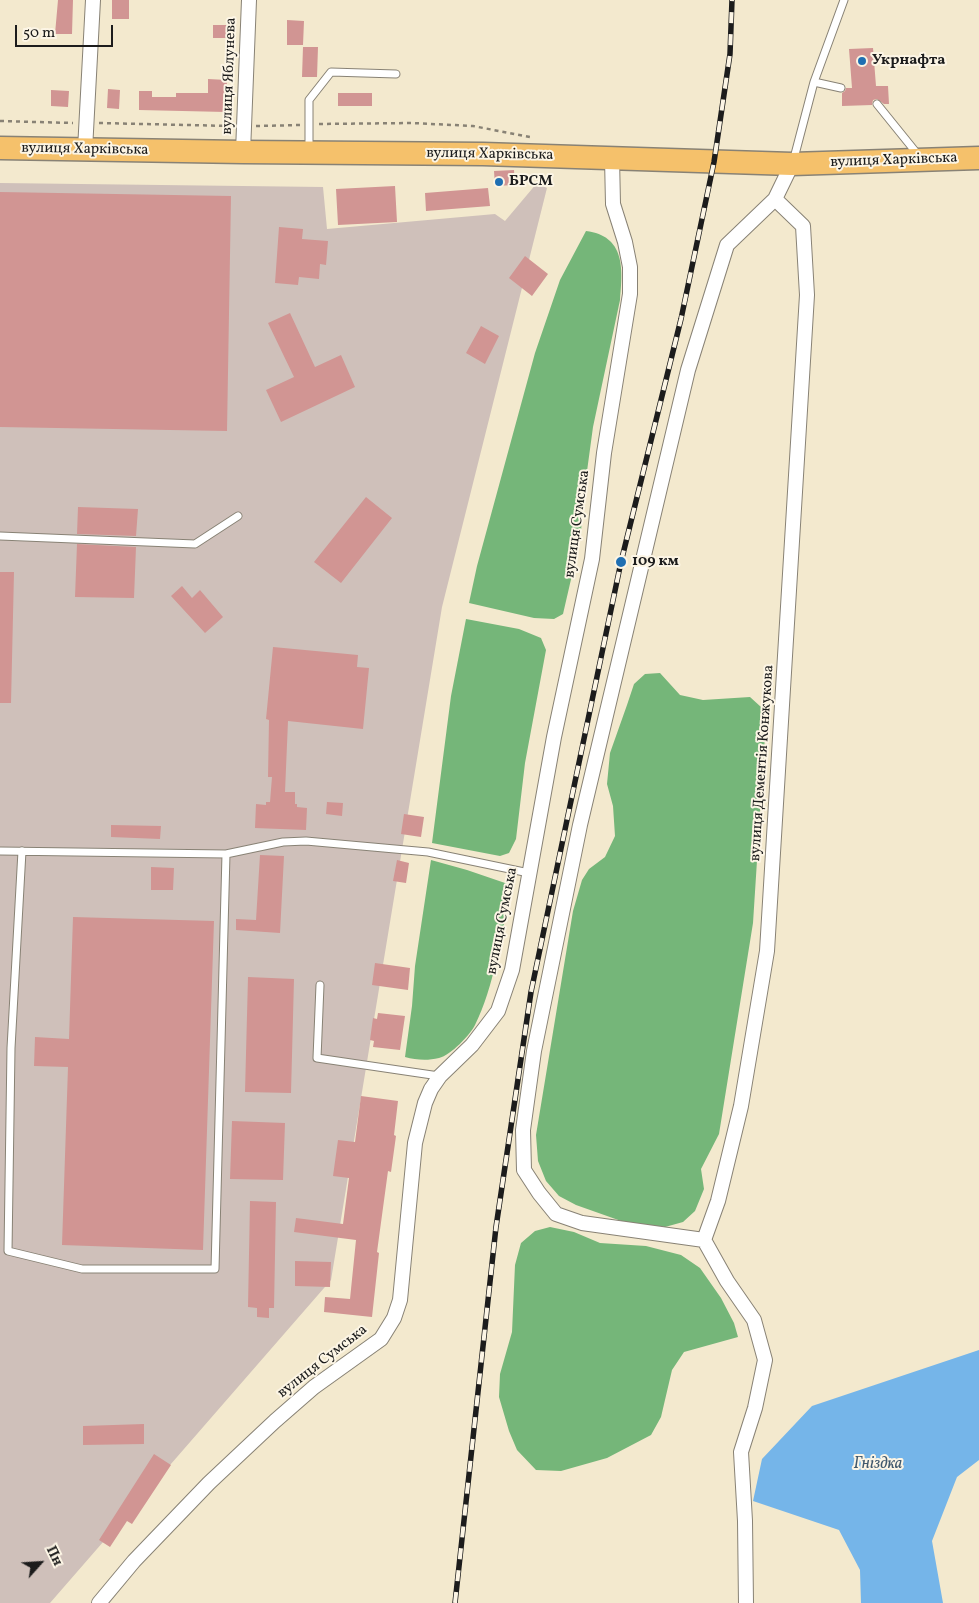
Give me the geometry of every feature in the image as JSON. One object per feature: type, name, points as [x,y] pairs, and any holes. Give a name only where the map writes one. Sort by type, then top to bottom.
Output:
[{"type":"main road","name":"вулиця Харківська","points":[[0,148],[483,154],[792,164],[979,158]]},
{"type":"street","points":[[85,150],[93,0]]},
{"type":"street","name":"вулиця Яблунева","points":[[243,152],[248,0]]},
{"type":"street","name":"вулиця Сумська","points":[[98,1603],[147,1547],[209,1483],[274,1421],[314,1387],[381,1339],[394,1318],[400,1300],[415,1143],[425,1103],[431,1089],[440,1076],[472,1045],[498,1011],[512,970],[554,737],[592,559],[604,453],[630,294],[630,267],[627,250],[613,204],[612,158]]},
{"type":"street","points":[[746,1603],[746,1521],[741,1452],[756,1408],[766,1360],[754,1320],[727,1281],[704,1240],[582,1223],[556,1214],[539,1194],[524,1170],[523,1130],[534,1051],[580,825],[688,370],[727,245],[775,200],[792,164]]},
{"type":"street","name":"вулиця Дементія Конжукова","points":[[704,1240],[718,1202],[741,1106],[767,951],[807,295],[803,226],[775,200]]},
{"type":"lane","points":[[792,164],[814,82],[844,0]]},
{"type":"lane","points":[[310,153],[309,100],[331,72],[396,74]]},
{"type":"lane","points":[[814,82],[841,88]]},
{"type":"lane","points":[[877,104],[922,160]]},
{"type":"lane","points":[[0,536],[195,544],[238,516]]},
{"type":"lane","points":[[0,851],[226,854],[283,842],[306,841],[428,852],[529,873]]},
{"type":"lane","points":[[22,852],[11,1048],[8,1251],[82,1269],[214,1269],[226,854]]},
{"type":"lane","points":[[320,985],[317,1058],[440,1076]]},
{"type":"path","points":[[0,121],[244,126],[412,123],[473,126],[531,137]]},
{"type":"shaded area","points":[[0,183],[323,187],[327,229],[495,214],[505,221],[537,183],[547,188],[442,607],[331,1280],[50,1603],[0,1603]]},
{"type":"green space","points":[[586,231],[599,234],[608,239],[619,255],[621,265],[620,300],[593,427],[582,508],[581,536],[563,614],[554,619],[534,618],[469,603],[477,566],[535,353],[560,280]]},
{"type":"green space","points":[[466,619],[519,629],[541,638],[546,650],[525,763],[516,839],[509,853],[500,856],[432,843],[451,696]]},
{"type":"green space","points":[[660,673],[680,695],[703,700],[750,697],[761,707],[766,720],[753,923],[719,1134],[701,1169],[704,1189],[695,1211],[683,1222],[665,1227],[624,1222],[576,1205],[559,1196],[546,1181],[538,1161],[536,1135],[573,911],[582,880],[589,869],[605,857],[615,836],[613,806],[607,784],[610,753],[634,684],[645,674]]},
{"type":"green space","points":[[431,860],[508,884],[510,895],[492,978],[482,1010],[473,1029],[449,1053],[439,1058],[422,1060],[405,1057],[415,966]]},
{"type":"green space","points":[[550,1227],[574,1232],[600,1243],[646,1246],[681,1255],[700,1268],[721,1298],[734,1323],[738,1337],[684,1352],[672,1370],[661,1417],[651,1435],[607,1458],[561,1471],[536,1470],[517,1450],[499,1397],[500,1374],[512,1332],[515,1265],[521,1243],[535,1231]]},
{"type":"water","name":"Гніздка","points":[[979,1350],[979,1460],[957,1477],[932,1541],[943,1603],[861,1603],[860,1570],[839,1530],[753,1501],[762,1459],[812,1406]]},
{"type":"building","points":[[58,0],[73,0],[72,34],[55,34]]},
{"type":"building","points":[[112,0],[129,0],[129,19],[112,19]]},
{"type":"building","points":[[287,20],[304,21],[303,45],[287,45]]},
{"type":"building","points":[[213,25],[230,25],[229,38],[213,38]]},
{"type":"building","points":[[303,47],[318,47],[317,77],[302,77]]},
{"type":"building","points":[[873,48],[876,86],[888,86],[889,104],[884,104],[877,99],[873,100],[872,105],[842,106],[842,93],[846,88],[852,88],[849,49]]},
{"type":"building","points":[[208,79],[227,80],[226,112],[139,110],[139,91],[152,91],[152,97],[176,97],[176,93],[208,93]]},
{"type":"building","points":[[108,89],[120,90],[119,109],[107,108]]},
{"type":"building","points":[[51,90],[69,91],[68,107],[51,106]]},
{"type":"building","points":[[338,93],[372,93],[372,106],[338,106]]},
{"type":"building","points":[[514,170],[515,185],[495,186],[494,171]]},
{"type":"building","points":[[395,186],[397,222],[338,225],[336,189]]},
{"type":"building","points":[[488,188],[490,206],[426,211],[425,193]]},
{"type":"building","points":[[0,192],[231,196],[227,431],[0,427]]},
{"type":"building","points":[[279,227],[303,229],[302,239],[328,241],[326,265],[320,264],[319,279],[299,277],[298,285],[275,283]]},
{"type":"building","points":[[525,256],[548,274],[532,296],[509,278]]},
{"type":"building","points":[[290,313],[315,367],[341,355],[355,387],[281,422],[266,390],[294,377],[268,323]]},
{"type":"building","points":[[481,326],[499,336],[485,364],[466,353]]},
{"type":"building","points":[[366,497],[392,518],[341,583],[314,562]]},
{"type":"building","points":[[78,507],[138,509],[136,536],[77,534]]},
{"type":"building","points":[[77,544],[136,547],[134,598],[75,597]]},
{"type":"building","points":[[0,572],[14,572],[11,703],[0,703]]},
{"type":"building","points":[[182,586],[192,598],[200,590],[223,617],[205,633],[171,596]]},
{"type":"building","points":[[273,647],[358,655],[357,667],[369,668],[363,729],[288,721],[285,792],[295,792],[295,804],[297,804],[297,807],[307,808],[306,830],[255,828],[256,804],[266,805],[266,802],[270,802],[272,777],[268,777],[269,720],[266,719]]},
{"type":"building","points":[[327,802],[343,803],[342,816],[326,814]]},
{"type":"building","points":[[404,814],[424,817],[421,837],[401,834]]},
{"type":"building","points":[[111,825],[161,826],[160,839],[111,837]]},
{"type":"building","points":[[260,855],[284,856],[280,933],[236,930],[236,919],[256,920]]},
{"type":"building","points":[[397,860],[409,863],[406,883],[393,881]]},
{"type":"building","points":[[151,867],[174,868],[173,890],[151,890]]},
{"type":"building","points":[[73,917],[214,921],[203,1250],[62,1245],[68,1067],[34,1066],[35,1037],[69,1039]]},
{"type":"building","points":[[375,963],[410,968],[408,990],[372,985]]},
{"type":"building","points":[[248,977],[294,979],[291,1093],[245,1092]]},
{"type":"building","points":[[378,1013],[405,1016],[400,1050],[373,1047],[374,1041],[370,1040],[373,1018],[377,1019]]},
{"type":"building","points":[[361,1096],[398,1101],[391,1172],[388,1171],[377,1252],[379,1253],[372,1317],[324,1312],[325,1297],[350,1299],[356,1240],[294,1232],[296,1218],[343,1224],[349,1178],[333,1176],[338,1140],[355,1142]]},
{"type":"building","points":[[232,1121],[285,1123],[283,1180],[230,1179]]},
{"type":"building","points":[[250,1201],[276,1202],[274,1308],[269,1308],[269,1318],[257,1317],[257,1308],[248,1307]]},
{"type":"building","points":[[295,1261],[331,1262],[330,1287],[295,1286]]},
{"type":"building","points":[[144,1424],[144,1444],[83,1445],[83,1426]]},
{"type":"building","points":[[154,1454],[171,1465],[132,1524],[127,1521],[110,1547],[99,1540]]},
{"type":"railway","points":[[455,1603],[496,1227],[531,992],[621,562],[681,319],[714,162],[730,54],[732,0]]},
{"type":"place","name":"Укрнафта","points":[[862,61]]},
{"type":"place","name":"БРСМ","points":[[499,182]]},
{"type":"place","name":"109 км","points":[[621,562]]}]
